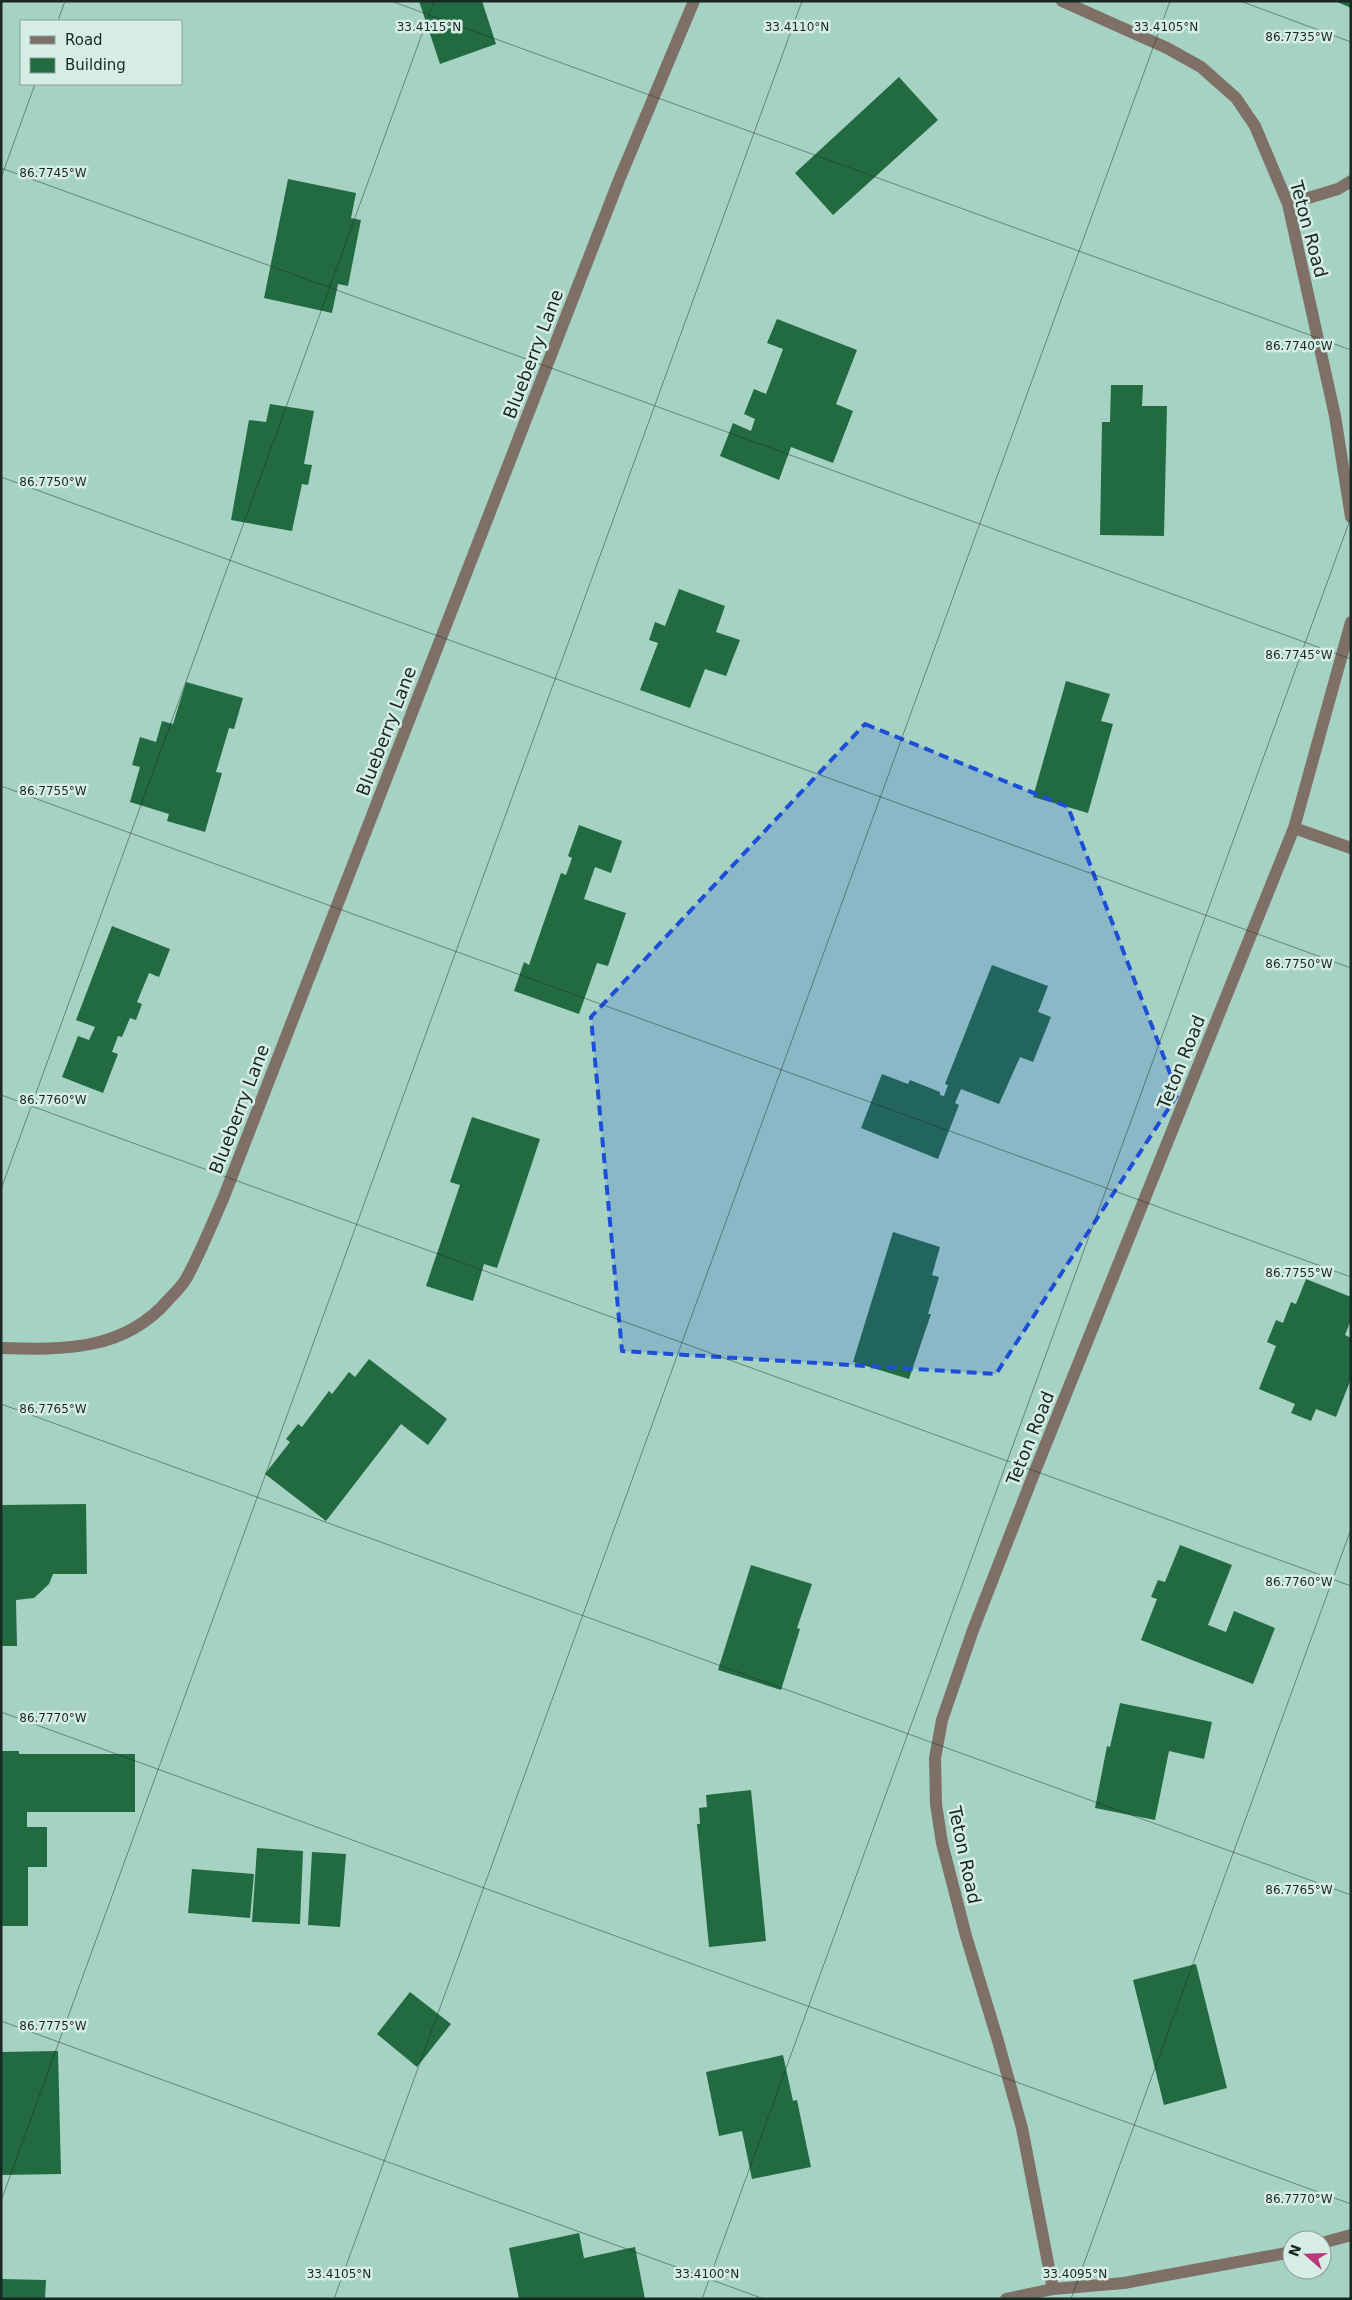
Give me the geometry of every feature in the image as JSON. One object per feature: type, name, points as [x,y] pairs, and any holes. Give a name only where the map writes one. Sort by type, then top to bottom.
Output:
[{"type":"street","name":"Blueberry Lane","points":[[1,1348],[51,1350],[89,1345],[117,1338],[138,1326],[161,1309],[186,1280],[223,1200],[619,180],[694,1]]},
{"type":"street","name":"Teton Road","points":[[1062,1],[1167,48],[1201,67],[1236,98],[1255,126],[1288,204],[1335,416],[1351,517]]},
{"type":"street","points":[[1288,204],[1338,189],[1351,181]]},
{"type":"street","name":"Teton Road","points":[[1053,2289],[1022,2128],[966,1936],[942,1844],[936,1804],[937,1748],[942,1720],[973,1630],[1294,828],[1351,622]]},
{"type":"street","points":[[1294,828],[1351,848]]},
{"type":"street","points":[[1332,2240],[1351,2235]]},
{"type":"street","points":[[1006,2299],[1053,2289],[1124,2283],[1282,2254]]},
{"type":"highlighted area","points":[[865,724],[1068,807],[1178,1094],[996,1374],[622,1351],[591,1017]]},
{"type":"building","points":[[419,1],[482,1],[496,44],[440,64]]},
{"type":"building","points":[[1335,1],[1351,1],[1351,8]]},
{"type":"building","points":[[899,77],[938,120],[833,215],[795,173]]},
{"type":"building","points":[[288,179],[356,193],[351,218],[361,220],[348,286],[338,284],[332,313],[264,298]]},
{"type":"building","points":[[777,319],[857,350],[836,404],[853,411],[833,463],[791,447],[779,480],[720,456],[733,423],[751,431],[755,419],[744,414],[754,389],[766,394],[783,349],[767,343]]},
{"type":"building","points":[[1111,385],[1143,385],[1142,406],[1167,406],[1164,536],[1100,535],[1102,422],[1110,422]]},
{"type":"building","points":[[270,404],[314,411],[304,464],[312,465],[308,485],[302,484],[292,531],[231,520],[249,420],[266,422]]},
{"type":"building","points":[[679,589],[725,606],[716,632],[740,640],[726,676],[705,669],[690,708],[640,690],[658,643],[649,640],[655,622],[665,626]]},
{"type":"building","points":[[1066,681],[1110,694],[1101,721],[1113,724],[1088,813],[1033,797]]},
{"type":"building","points":[[186,682],[243,698],[234,729],[229,728],[216,772],[222,773],[205,832],[167,821],[169,814],[130,802],[140,767],[132,765],[140,737],[156,742],[162,721],[173,724]]},
{"type":"building","points":[[579,825],[622,841],[611,873],[595,867],[584,899],[626,913],[608,966],[597,963],[579,1014],[514,991],[524,962],[529,965],[561,873],[566,875],[572,858],[568,856]]},
{"type":"building","points":[[112,926],[170,949],[159,977],[149,973],[137,1002],[142,1004],[136,1020],[130,1018],[122,1037],[118,1036],[112,1052],[118,1054],[103,1093],[62,1077],[78,1036],[89,1040],[95,1027],[76,1020]]},
{"type":"building","points":[[992,965],[1048,986],[1038,1012],[1051,1017],[1033,1062],[1020,1057],[999,1104],[961,1089],[955,1103],[959,1105],[938,1159],[861,1128],[882,1074],[908,1084],[910,1080],[940,1092],[940,1095],[944,1096],[948,1085],[945,1084]]},
{"type":"building","points":[[472,1117],[540,1139],[497,1268],[484,1264],[473,1301],[426,1286],[460,1185],[450,1182]]},
{"type":"building","points":[[893,1232],[940,1247],[932,1275],[939,1277],[928,1314],[931,1314],[909,1379],[853,1362]]},
{"type":"building","points":[[1306,1279],[1351,1297],[1351,1320],[1345,1335],[1351,1338],[1351,1379],[1336,1417],[1316,1409],[1311,1421],[1291,1413],[1295,1404],[1259,1389],[1276,1346],[1267,1342],[1276,1320],[1283,1323],[1291,1302],[1296,1304]]},
{"type":"building","points":[[369,1359],[447,1419],[428,1445],[401,1424],[326,1521],[265,1474],[290,1442],[286,1439],[298,1424],[302,1427],[329,1391],[332,1394],[349,1372],[355,1377]]},
{"type":"building","points":[[86,1504],[87,1574],[53,1574],[49,1584],[34,1598],[16,1600],[17,1646],[1,1646],[1,1505]]},
{"type":"building","points":[[1180,1545],[1232,1565],[1208,1625],[1226,1632],[1234,1611],[1275,1628],[1253,1684],[1141,1640],[1157,1599],[1151,1597],[1158,1580],[1165,1582]]},
{"type":"building","points":[[751,1565],[812,1584],[797,1628],[800,1629],[781,1690],[718,1670]]},
{"type":"building","points":[[1120,1703],[1212,1722],[1204,1759],[1169,1751],[1155,1820],[1095,1808],[1107,1746],[1110,1747]]},
{"type":"building","points":[[1,1751],[19,1751],[19,1754],[135,1754],[135,1812],[27,1812],[27,1827],[47,1827],[47,1867],[28,1867],[28,1926],[1,1926]]},
{"type":"building","points":[[751,1790],[766,1941],[709,1947],[697,1824],[700,1824],[699,1808],[707,1807],[706,1795]]},
{"type":"building","points":[[257,1848],[303,1851],[300,1924],[252,1922]]},
{"type":"building","points":[[312,1852],[346,1854],[340,1927],[308,1925]]},
{"type":"building","points":[[192,1869],[254,1874],[250,1918],[188,1913]]},
{"type":"building","points":[[1196,1964],[1227,2088],[1164,2105],[1133,1980]]},
{"type":"building","points":[[410,1992],[451,2024],[417,2067],[377,2034]]},
{"type":"building","points":[[58,2051],[61,2174],[1,2175],[1,2052]]},
{"type":"building","points":[[783,2055],[793,2101],[797,2100],[811,2167],[752,2179],[742,2131],[719,2136],[706,2072]]},
{"type":"building","points":[[579,2233],[584,2258],[635,2247],[645,2299],[519,2299],[509,2248]]},
{"type":"building","points":[[1,2279],[46,2280],[45,2299],[1,2299]]}]
